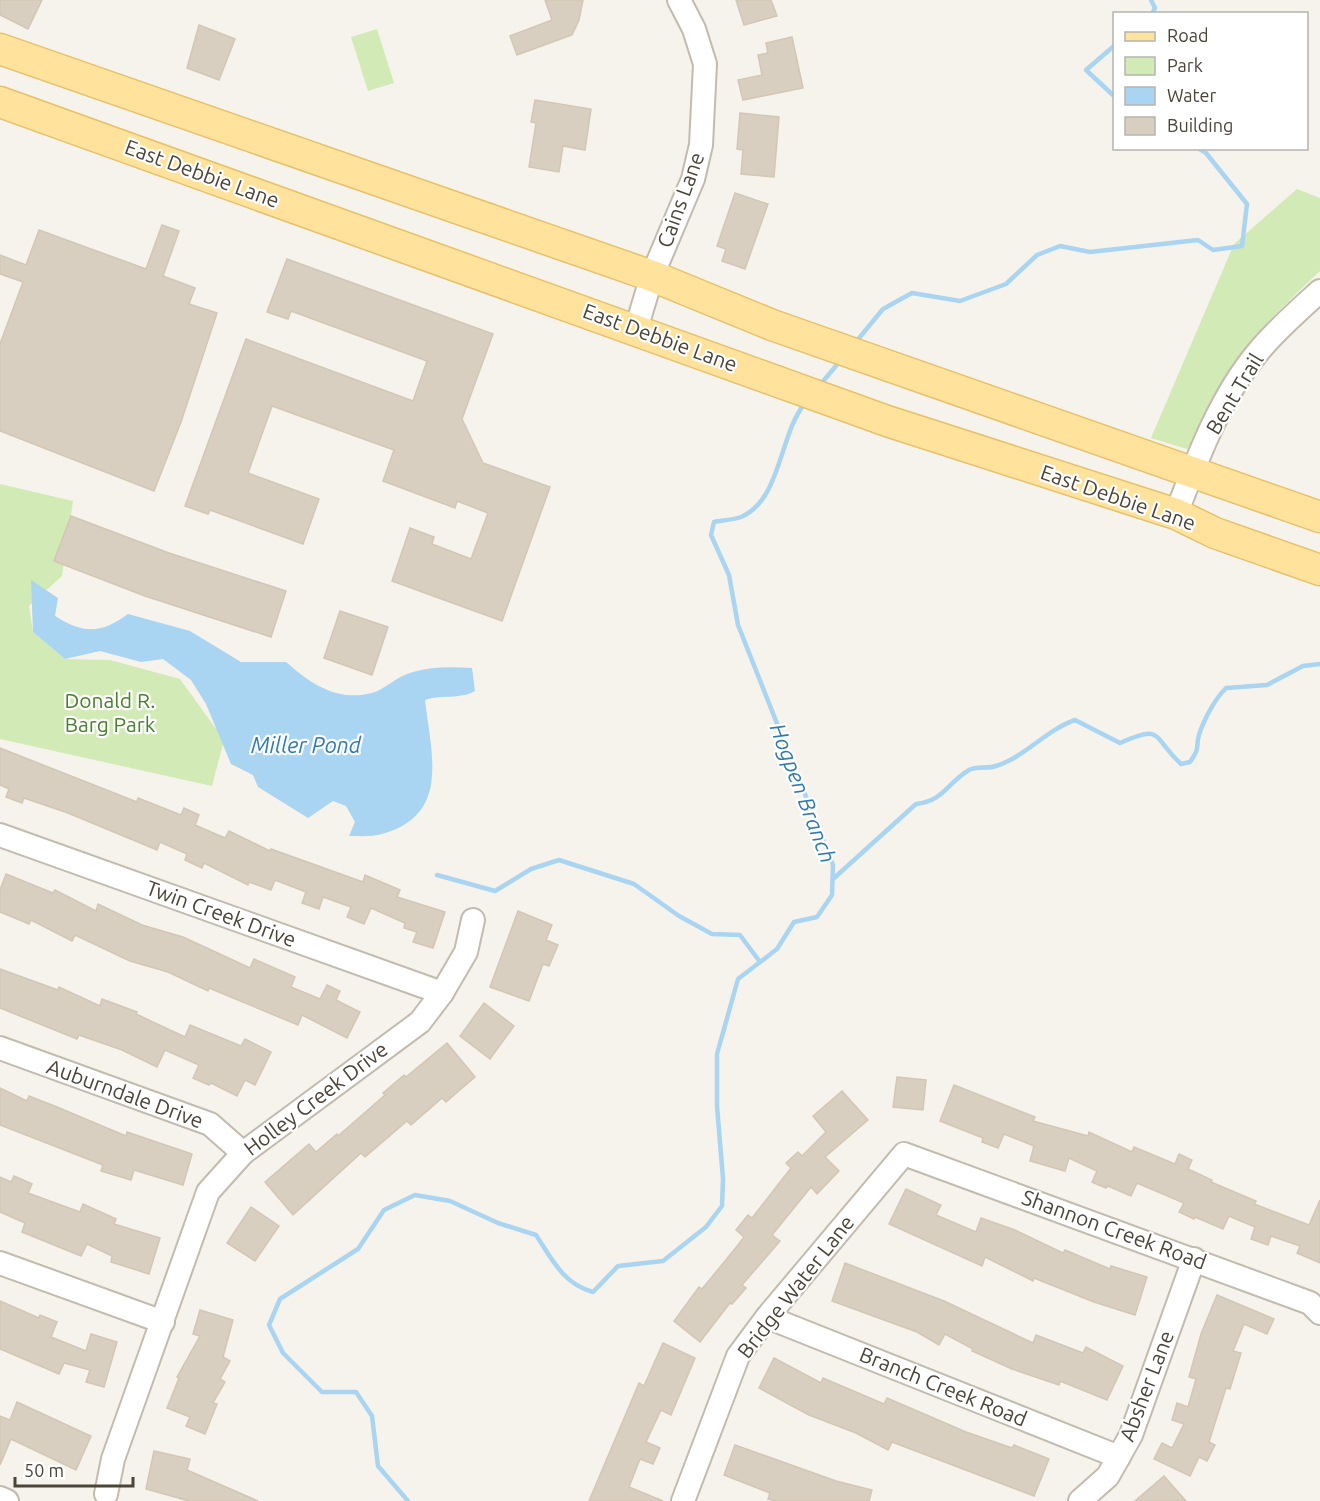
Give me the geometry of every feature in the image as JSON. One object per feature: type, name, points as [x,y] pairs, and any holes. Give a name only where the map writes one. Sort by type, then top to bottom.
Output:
[{"type":"main road","points":[[0,49],[652,276],[772,325],[924,376],[1320,518]]},
{"type":"main road","name":"East Debbie Lane","points":[[0,102],[887,421],[1176,514],[1215,533],[1320,570]]},
{"type":"street","name":"Cains Lane","points":[[636,329],[652,276],[693,179],[701,145],[705,64],[694,29],[679,0]]},
{"type":"street","name":"Bent Trail","points":[[1176,514],[1192,473],[1227,399],[1258,352],[1320,291]]},
{"type":"street","name":"Twin Creek Drive","points":[[0,835],[442,993]]},
{"type":"street","name":"Holley Creek Drive","points":[[104,1499],[113,1459],[208,1192],[243,1153],[420,1022],[442,993],[466,952],[473,920]]},
{"type":"street","name":"Auburndale Drive","points":[[0,1048],[210,1124],[243,1153]]},
{"type":"street","name":"Shannon Creek Road","points":[[904,1154],[1310,1303],[1320,1313]]},
{"type":"street","name":"Bridge Water Lane","points":[[683,1501],[738,1356],[766,1317],[904,1154]]},
{"type":"street","name":"Absher Lane","points":[[1080,1501],[1108,1476],[1131,1435],[1194,1259]]},
{"type":"street","points":[[0,1263],[163,1322]]},
{"type":"street","name":"Branch Creek Road","points":[[766,1317],[1119,1457]]},
{"type":"street","points":[[0,1498],[7,1501]]},
{"type":"green space","points":[[377,29],[394,83],[368,91],[351,37]]},
{"type":"green space","points":[[1297,189],[1320,198],[1320,271],[1270,320],[1236,360],[1221,383],[1187,449],[1151,438],[1234,244]]},
{"type":"green space","name":"Donald R. Barg Park","points":[[0,484],[73,501],[62,576],[29,606],[33,632],[65,659],[110,660],[180,679],[224,740],[212,786],[0,739]]},
{"type":"water","name":"Miller Pond","points":[[31,580],[58,598],[55,616],[74,626],[83,629],[100,628],[128,614],[190,631],[241,662],[286,662],[315,684],[336,693],[359,695],[372,693],[407,674],[420,670],[450,667],[472,668],[475,691],[469,694],[425,700],[431,741],[432,780],[428,797],[419,813],[404,825],[382,834],[349,836],[355,822],[346,806],[333,801],[308,818],[258,787],[253,775],[231,764],[206,704],[191,680],[163,659],[141,662],[100,651],[65,659],[33,632]]},
{"type":"building","points":[[0,0],[42,0],[28,29],[0,15]]},
{"type":"building","points":[[545,0],[583,0],[579,20],[572,35],[517,55],[510,36],[552,20]]},
{"type":"building","points":[[736,0],[771,0],[777,16],[744,25]]},
{"type":"building","points":[[199,25],[235,39],[219,80],[187,68]]},
{"type":"building","points":[[792,37],[803,88],[743,100],[738,80],[762,75],[758,55],[768,53],[766,43]]},
{"type":"building","points":[[535,100],[591,109],[585,150],[563,146],[559,172],[529,167],[536,123],[531,122]]},
{"type":"building","points":[[740,113],[779,117],[774,177],[741,174],[743,150],[737,149]]},
{"type":"building","points":[[735,193],[768,204],[745,269],[722,261],[726,249],[717,246]]},
{"type":"building","points":[[162,225],[179,231],[163,276],[195,288],[189,304],[217,313],[181,422],[154,491],[0,431],[0,344],[23,282],[0,274],[0,255],[26,265],[39,230],[146,269]]},
{"type":"building","points":[[287,259],[493,334],[462,419],[483,463],[550,487],[502,621],[392,581],[410,528],[434,537],[432,544],[471,559],[488,513],[457,501],[455,508],[383,481],[394,450],[272,406],[248,473],[319,499],[303,544],[210,510],[208,514],[185,506],[246,339],[413,401],[427,361],[291,311],[288,319],[267,312]]},
{"type":"building","points":[[71,516],[169,553],[286,591],[271,637],[145,596],[54,561]]},
{"type":"building","points":[[340,611],[388,627],[372,675],[324,658]]},
{"type":"building","points":[[0,748],[137,802],[138,798],[181,815],[184,808],[199,815],[195,825],[225,838],[229,831],[270,851],[271,849],[363,882],[365,875],[400,890],[397,897],[445,912],[433,948],[413,942],[417,932],[404,928],[405,923],[371,908],[364,924],[347,917],[351,907],[323,897],[319,909],[302,903],[306,892],[275,880],[271,890],[249,882],[248,885],[204,863],[202,868],[185,860],[187,854],[160,842],[157,850],[68,813],[24,798],[22,803],[6,797],[9,789],[0,785]]},
{"type":"building","points":[[6,874],[53,893],[55,890],[96,911],[98,904],[142,925],[183,937],[250,968],[254,959],[295,977],[291,987],[320,999],[327,985],[340,991],[336,1000],[360,1012],[347,1038],[302,1015],[298,1025],[209,988],[208,991],[168,972],[130,961],[75,935],[72,941],[31,920],[29,924],[0,912],[0,890]]},
{"type":"building","points":[[518,911],[552,925],[546,940],[558,945],[549,966],[543,964],[529,1001],[490,987]]},
{"type":"building","points":[[0,969],[58,990],[59,987],[100,1006],[102,999],[137,1012],[136,1014],[185,1037],[190,1025],[241,1046],[245,1039],[271,1052],[255,1085],[245,1080],[237,1096],[211,1083],[209,1085],[193,1078],[199,1065],[165,1050],[157,1067],[122,1050],[79,1035],[77,1039],[0,1008]]},
{"type":"building","points":[[484,1003],[514,1026],[490,1059],[460,1036]]},
{"type":"building","points":[[447,1043],[475,1077],[446,1102],[442,1098],[411,1125],[407,1121],[365,1157],[361,1153],[293,1215],[265,1182],[309,1144],[316,1152],[337,1134],[338,1136],[404,1075],[406,1077]]},
{"type":"building","points":[[897,1077],[926,1080],[923,1110],[893,1107]]},
{"type":"building","points":[[954,1085],[1035,1117],[1033,1121],[1088,1136],[1089,1132],[1132,1152],[1134,1147],[1175,1164],[1179,1154],[1192,1160],[1188,1169],[1212,1180],[1211,1182],[1256,1201],[1254,1204],[1309,1225],[1320,1200],[1320,1263],[1297,1253],[1300,1246],[1271,1236],[1268,1245],[1251,1239],[1255,1227],[1229,1216],[1223,1229],[1195,1217],[1194,1219],[1179,1212],[1184,1203],[1137,1183],[1131,1196],[1108,1186],[1106,1188],[1092,1182],[1097,1171],[1069,1158],[1065,1171],[1030,1161],[1034,1146],[1004,1134],[998,1148],[982,1142],[983,1138],[940,1121]]},
{"type":"building","points":[[0,1088],[27,1101],[29,1096],[126,1136],[127,1132],[192,1154],[183,1185],[134,1170],[131,1180],[101,1171],[103,1165],[0,1125]]},
{"type":"building","points":[[842,1091],[868,1120],[825,1157],[839,1171],[817,1194],[811,1187],[772,1235],[780,1241],[742,1285],[746,1288],[732,1304],[730,1303],[700,1342],[674,1321],[699,1287],[702,1289],[744,1237],[736,1230],[748,1215],[752,1218],[791,1168],[786,1163],[798,1152],[802,1156],[826,1132],[813,1116]]},
{"type":"building","points":[[14,1176],[32,1184],[28,1193],[80,1212],[83,1204],[116,1219],[114,1224],[160,1238],[149,1274],[111,1262],[112,1256],[87,1244],[81,1256],[22,1232],[25,1223],[0,1212],[0,1177],[11,1182]]},
{"type":"building","points":[[906,1189],[941,1205],[936,1215],[976,1232],[981,1218],[1015,1230],[1063,1253],[1065,1250],[1110,1269],[1111,1266],[1147,1277],[1135,1315],[1094,1302],[1034,1278],[1033,1281],[985,1257],[982,1266],[889,1224]]},
{"type":"building","points":[[251,1207],[279,1226],[255,1261],[227,1243]]},
{"type":"building","points":[[845,1263],[944,1301],[1033,1343],[1036,1335],[1083,1353],[1086,1347],[1123,1366],[1107,1400],[1060,1381],[1059,1385],[1012,1369],[972,1351],[973,1349],[945,1334],[939,1345],[917,1332],[832,1301]]},
{"type":"building","points":[[1217,1295],[1274,1319],[1267,1334],[1244,1324],[1233,1351],[1241,1353],[1230,1389],[1226,1388],[1209,1442],[1215,1445],[1207,1461],[1199,1457],[1190,1476],[1154,1459],[1162,1443],[1172,1448],[1184,1424],[1172,1420],[1177,1403],[1188,1407],[1196,1379],[1189,1377],[1201,1334]]},
{"type":"building","points":[[0,1301],[39,1318],[40,1315],[57,1322],[51,1337],[86,1351],[91,1334],[117,1342],[104,1387],[86,1382],[90,1370],[64,1363],[59,1374],[0,1349]]},
{"type":"building","points":[[200,1310],[233,1320],[223,1357],[230,1361],[220,1379],[225,1382],[213,1403],[217,1404],[205,1434],[186,1426],[190,1417],[167,1408],[179,1378],[177,1377],[200,1336],[193,1334]]},
{"type":"building","points":[[663,1343],[695,1358],[671,1415],[661,1410],[646,1442],[660,1448],[653,1464],[640,1459],[629,1487],[663,1501],[589,1501],[639,1383],[644,1386]]},
{"type":"building","points":[[774,1358],[821,1383],[823,1378],[884,1404],[887,1398],[966,1432],[1012,1448],[1014,1445],[1049,1459],[1034,1496],[892,1442],[888,1450],[856,1433],[809,1415],[759,1388]]},
{"type":"building","points":[[17,1402],[91,1436],[76,1470],[11,1439],[0,1465],[0,1416],[10,1420]]},
{"type":"building","points":[[735,1445],[836,1481],[872,1490],[869,1501],[775,1501],[768,1499],[770,1493],[724,1475]]},
{"type":"building","points":[[154,1451],[190,1459],[187,1470],[258,1501],[189,1501],[146,1489]]},
{"type":"building","points":[[1164,1476],[1186,1501],[1135,1501]]},
{"type":"waterway","name":"Hogpen Branch","points":[[1151,0],[1155,8],[1153,12]]},
{"type":"waterway","name":"Hogpen Branch","points":[[1113,47],[1086,70],[1113,95]]},
{"type":"waterway","name":"Hogpen Branch","points":[[855,343],[883,309],[912,293],[960,301],[1006,284],[1037,255],[1060,246],[1090,252],[1198,240],[1213,250],[1242,246],[1247,204],[1201,150]]},
{"type":"waterway","name":"Hogpen Branch","points":[[820,385],[840,361]]},
{"type":"waterway","name":"Hogpen Branch","points":[[408,1501],[378,1466],[372,1416],[356,1392],[322,1392],[283,1353],[269,1325],[280,1299],[358,1249],[384,1210],[415,1195],[450,1201],[498,1223],[536,1235],[559,1270],[574,1283],[593,1292],[618,1266],[663,1261],[706,1227],[722,1206],[723,1179],[717,1106],[717,1054],[738,979],[777,949],[794,922],[817,917],[832,895],[833,865],[738,625],[729,575],[711,535],[714,522],[741,517],[754,509],[764,497],[772,482],[796,416],[805,403]]},
{"type":"waterway","points":[[833,879],[916,804],[933,799],[969,770],[993,767],[1007,762],[1064,724],[1075,720],[1120,743],[1144,734],[1151,734],[1156,736],[1181,764],[1190,762],[1197,750],[1199,735],[1207,716],[1226,688],[1267,685],[1303,666],[1320,664]]},
{"type":"waterway","points":[[437,875],[495,891],[531,869],[559,860],[634,884],[679,916],[712,934],[740,935],[760,962]]}]
